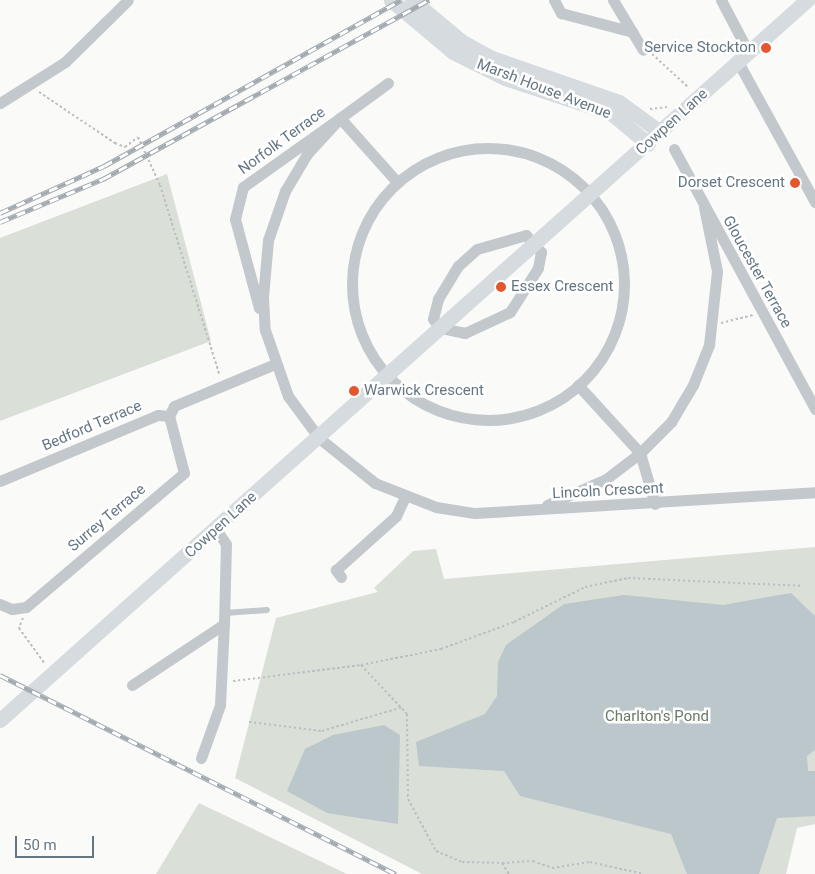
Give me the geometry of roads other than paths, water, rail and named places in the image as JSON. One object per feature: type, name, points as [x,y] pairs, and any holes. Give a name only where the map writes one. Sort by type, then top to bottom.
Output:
[{"type":"street","points":[[0,103],[30,86],[97,35],[128,0]]},
{"type":"street","name":"Marsh House Avenue","points":[[391,0],[435,29],[485,69],[610,113],[648,144]]},
{"type":"street","name":"Marsh House Avenue","points":[[412,0],[435,29],[492,58],[618,102],[660,132]]},
{"type":"street","points":[[554,0],[561,13],[633,32]]},
{"type":"street","points":[[613,0],[643,50]]},
{"type":"street","points":[[721,0],[744,57],[815,202]]},
{"type":"street","name":"Cowpen Lane","points":[[0,720],[319,438],[807,0]]},
{"type":"street","points":[[319,438],[288,396],[275,364],[265,330],[264,272],[275,216],[296,171],[340,118],[388,83]]},
{"type":"street","name":"Norfolk Terrace","points":[[265,330],[235,219],[237,198],[243,187],[340,118],[396,182]]},
{"type":"street","points":[[488,147],[551,162],[591,193],[613,228],[624,290],[621,317],[608,350],[578,386],[534,413],[477,421],[428,406],[388,376],[363,340],[352,282],[353,262],[367,222],[396,182],[429,161],[488,147]]},
{"type":"street","name":"Gloucester Terrace","points":[[674,149],[815,409]]},
{"type":"street","points":[[531,510],[574,496],[640,452],[670,422],[693,385],[712,326],[717,271],[704,207]]},
{"type":"street","points":[[526,235],[536,243],[541,252],[538,268],[510,312],[464,333],[441,328],[433,319],[438,298],[458,266],[477,249],[502,239],[526,235]]},
{"type":"street","points":[[717,271],[737,266]]},
{"type":"street","points":[[169,416],[174,406],[275,364]]},
{"type":"street","points":[[578,386],[640,452],[655,504]]},
{"type":"street","name":"Bedford Terrace","points":[[0,481],[158,415],[169,416]]},
{"type":"street","name":"Surrey Terrace","points":[[0,604],[12,609],[26,607],[184,473],[169,416]]},
{"type":"street","name":"Lincoln Crescent","points":[[319,438],[349,467],[405,497],[475,512],[655,504],[815,492]]},
{"type":"street","points":[[341,577],[336,570],[396,516],[405,497]]},
{"type":"street","points":[[201,758],[220,705],[222,683],[226,544],[216,529]]},
{"type":"street","points":[[132,685],[224,624]]},
{"type":"lane","points":[[225,612],[267,610]]},
{"type":"railway","points":[[0,213],[104,166],[401,0]]},
{"type":"railway","points":[[0,222],[103,179],[429,0]]},
{"type":"railway","points":[[0,675],[396,874]]},
{"type":"place","name":"Service Stockton","points":[[766,48]]},
{"type":"place","name":"Dorset Crescent","points":[[795,183]]},
{"type":"place","name":"Essex Crescent","points":[[501,287]]},
{"type":"place","name":"Warwick Crescent","points":[[354,391]]},
{"type":"park label","name":"Charlton's Pond","points":[[657,717]]}]
